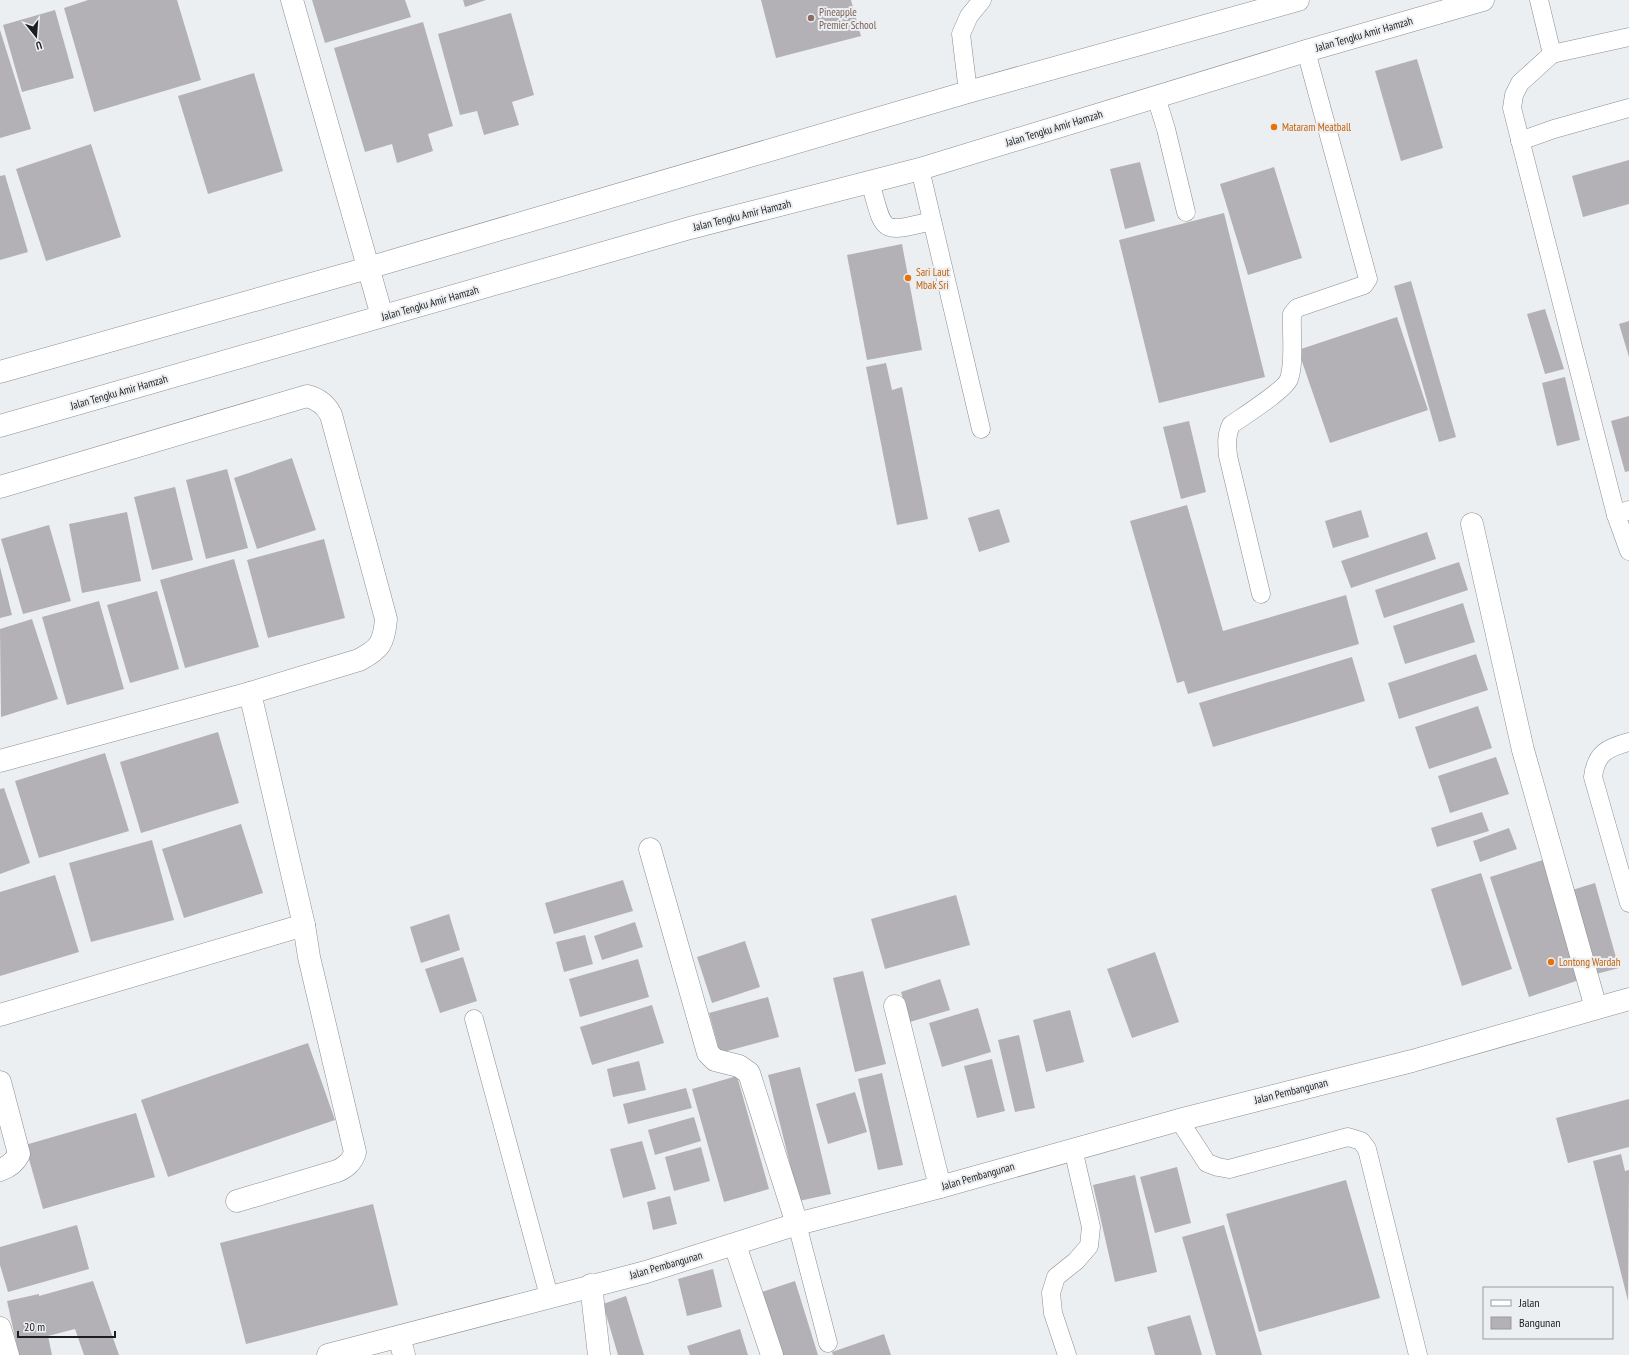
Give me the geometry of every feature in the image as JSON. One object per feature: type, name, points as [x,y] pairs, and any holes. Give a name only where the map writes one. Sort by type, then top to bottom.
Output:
[{"type":"street","points":[[292,0],[382,316]]},
{"type":"street","points":[[0,372],[368,268],[968,92],[1298,0]]},
{"type":"street","name":"Jalan Tengku Amir Hamzah","points":[[0,426],[690,228],[920,169],[1306,51],[1483,0]]},
{"type":"street","points":[[0,487],[307,396],[322,402],[331,415],[386,619],[384,638],[375,652],[359,660],[250,693],[0,761]]},
{"type":"street","points":[[1472,524],[1523,750],[1596,1008]]},
{"type":"street","points":[[237,1201],[345,1168],[354,1157],[355,1152],[309,957],[304,925],[250,693]]},
{"type":"street","points":[[650,849],[708,1053],[715,1060],[739,1066],[749,1073],[797,1224]]},
{"type":"street","points":[[0,1015],[304,925]]},
{"type":"street","name":"Jalan Pembangunan","points":[[328,1355],[402,1346],[549,1296],[646,1272],[735,1245],[797,1224],[1179,1120],[1412,1061],[1629,999]]},
{"type":"street","points":[[894,1006],[940,1186]]},
{"type":"street","points":[[0,1082],[19,1154],[16,1160],[0,1170]]},
{"type":"street","points":[[735,1245],[772,1355]]},
{"type":"street","points":[[591,1285],[599,1355]]},
{"type":"street","points":[[0,1328],[8,1355]]},
{"type":"lane","points":[[968,92],[960,34],[969,16],[982,0]]},
{"type":"lane","points":[[1539,0],[1552,54]]},
{"type":"lane","points":[[1629,38],[1552,54],[1520,83],[1514,95],[1512,108],[1623,513],[1629,551]]},
{"type":"lane","points":[[1261,594],[1228,456],[1228,430],[1231,425],[1280,389],[1288,380],[1291,365],[1292,314],[1297,308],[1364,285],[1368,278],[1306,51]]},
{"type":"lane","points":[[1156,97],[1166,129],[1186,212]]},
{"type":"lane","points":[[1520,141],[1629,108]]},
{"type":"lane","points":[[920,169],[981,429]]},
{"type":"lane","points":[[870,182],[882,223],[888,228],[896,230],[932,221]]},
{"type":"lane","points":[[1629,742],[1605,750],[1594,766],[1593,777],[1629,903]]},
{"type":"lane","points":[[474,1018],[549,1296]]},
{"type":"lane","points":[[1179,1120],[1207,1162],[1218,1167],[1230,1169],[1348,1137],[1361,1141],[1366,1148],[1418,1355]]},
{"type":"lane","points":[[1067,1355],[1053,1313],[1051,1293],[1056,1277],[1076,1261],[1089,1246],[1091,1227],[1073,1149]]},
{"type":"lane","points":[[797,1224],[828,1343]]},
{"type":"building","points":[[88,0],[177,0],[201,80],[94,112],[64,8]]},
{"type":"building","points":[[312,0],[405,0],[411,17],[325,43]]},
{"type":"building","points":[[463,0],[486,0],[465,7]]},
{"type":"building","name":"Pineapple Premier School","points":[[761,0],[851,0],[861,36],[776,58]]},
{"type":"building","points":[[55,10],[74,78],[22,92],[3,25]]},
{"type":"building","points":[[511,13],[534,95],[512,102],[519,125],[484,135],[477,111],[460,115],[438,34]]},
{"type":"building","points":[[423,22],[453,126],[428,134],[433,151],[397,163],[392,144],[365,152],[334,48]]},
{"type":"building","points":[[0,30],[31,129],[0,138]]},
{"type":"building","points":[[1417,59],[1443,148],[1401,161],[1375,71]]},
{"type":"building","points":[[254,73],[283,171],[208,194],[178,96]]},
{"type":"building","points":[[91,144],[121,237],[46,261],[16,169]]},
{"type":"building","points":[[1629,160],[1629,204],[1583,217],[1572,176]]},
{"type":"building","points":[[1140,162],[1155,221],[1125,229],[1110,169]]},
{"type":"building","points":[[1274,167],[1302,258],[1248,275],[1220,184]]},
{"type":"building","points":[[5,175],[28,252],[0,260],[0,176]]},
{"type":"building","points":[[1224,213],[1265,377],[1159,403],[1119,240]]},
{"type":"building","points":[[902,244],[922,350],[867,360],[847,255]]},
{"type":"building","points":[[1411,281],[1456,437],[1439,442],[1394,286]]},
{"type":"building","points":[[1545,309],[1564,369],[1545,374],[1527,314]]},
{"type":"building","points":[[1397,317],[1428,410],[1330,443],[1298,350]]},
{"type":"building","points":[[1629,321],[1629,357],[1619,324]]},
{"type":"building","points":[[886,363],[892,390],[902,387],[928,519],[897,525],[866,367]]},
{"type":"building","points":[[1565,377],[1580,440],[1557,446],[1542,383]]},
{"type":"building","points":[[1629,416],[1629,471],[1625,472],[1611,421]]},
{"type":"building","points":[[1189,421],[1206,492],[1181,499],[1163,427]]},
{"type":"building","points":[[292,458],[316,530],[257,549],[234,478]]},
{"type":"building","points":[[227,469],[248,548],[206,559],[186,480]]},
{"type":"building","points":[[175,487],[193,560],[152,570],[134,497]]},
{"type":"building","points":[[1187,505],[1223,631],[1346,595],[1359,644],[1188,694],[1184,681],[1177,683],[1130,521]]},
{"type":"building","points":[[999,509],[1010,542],[979,552],[968,518]]},
{"type":"building","points":[[1361,510],[1369,537],[1333,548],[1325,521]]},
{"type":"building","points":[[127,512],[141,581],[82,593],[69,524]]},
{"type":"building","points":[[49,525],[71,601],[23,614],[1,539]]},
{"type":"building","points":[[1427,532],[1436,559],[1351,588],[1341,561]]},
{"type":"building","points":[[324,539],[345,618],[268,638],[247,560]]},
{"type":"building","points":[[234,559],[259,647],[185,668],[160,580]]},
{"type":"building","points":[[1459,562],[1468,590],[1384,618],[1375,590]]},
{"type":"building","points":[[0,567],[12,615],[0,618]]},
{"type":"building","points":[[157,591],[179,669],[130,683],[107,605]]},
{"type":"building","points":[[99,601],[124,689],[67,705],[42,617]]},
{"type":"building","points":[[1463,603],[1475,642],[1405,664],[1393,626]]},
{"type":"building","points":[[32,619],[58,699],[1,717],[0,629]]},
{"type":"building","points":[[1476,654],[1488,690],[1399,719],[1388,683]]},
{"type":"building","points":[[1352,657],[1365,701],[1213,747],[1199,703]]},
{"type":"building","points":[[1478,706],[1492,748],[1429,769],[1415,727]]},
{"type":"building","points":[[218,732],[239,803],[141,833],[120,762]]},
{"type":"building","points":[[105,753],[129,831],[39,858],[15,781]]},
{"type":"building","points":[[1496,757],[1509,794],[1450,813],[1438,776]]},
{"type":"building","points":[[4,788],[30,863],[0,874],[0,789]]},
{"type":"building","points":[[1482,812],[1489,831],[1437,847],[1431,828]]},
{"type":"building","points":[[241,824],[263,893],[184,918],[162,849]]},
{"type":"building","points":[[1509,828],[1517,849],[1480,862],[1473,841]]},
{"type":"building","points":[[152,840],[174,920],[91,942],[69,863]]},
{"type":"building","points":[[1546,859],[1585,978],[1529,997],[1490,877]]},
{"type":"building","points":[[1481,873],[1512,969],[1462,986],[1431,889]]},
{"type":"building","points":[[55,875],[79,952],[0,976],[0,892]]},
{"type":"building","points":[[623,880],[633,911],[554,934],[545,903]]},
{"type":"building","points":[[1595,883],[1619,968],[1596,974],[1572,890]]},
{"type":"building","points":[[956,895],[970,945],[885,969],[871,919]]},
{"type":"building","points":[[449,914],[460,950],[421,963],[410,927]]},
{"type":"building","points":[[635,922],[643,947],[602,960],[594,936]]},
{"type":"building","points":[[585,935],[593,964],[564,972],[556,942]]},
{"type":"building","points":[[745,941],[760,987],[712,1003],[697,957]]},
{"type":"building","points":[[1155,952],[1179,1022],[1132,1038],[1107,969]]},
{"type":"building","points":[[463,957],[477,1001],[440,1013],[425,969]]},
{"type":"building","points":[[638,959],[649,997],[580,1017],[569,979]]},
{"type":"building","points":[[863,971],[886,1064],[855,1072],[833,978]]},
{"type":"building","points":[[940,979],[950,1010],[910,1022],[901,992]]},
{"type":"building","points":[[768,997],[779,1037],[720,1053],[709,1013]]},
{"type":"building","points":[[652,1005],[664,1043],[592,1065],[580,1027]]},
{"type":"building","points":[[978,1008],[991,1052],[942,1067],[929,1023]]},
{"type":"building","points":[[1070,1010],[1084,1062],[1046,1072],[1033,1020]]},
{"type":"building","points":[[1019,1035],[1035,1108],[1015,1112],[998,1040]]},
{"type":"building","points":[[308,1043],[335,1120],[168,1177],[141,1100]]},
{"type":"building","points":[[992,1059],[1005,1111],[977,1118],[964,1066]]},
{"type":"building","points":[[639,1061],[646,1090],[613,1097],[607,1069]]},
{"type":"building","points":[[800,1067],[831,1194],[799,1201],[768,1075]]},
{"type":"building","points":[[882,1073],[903,1165],[878,1170],[858,1079]]},
{"type":"building","points":[[737,1076],[769,1189],[724,1202],[692,1089]]},
{"type":"building","points":[[686,1088],[692,1108],[628,1124],[623,1104]]},
{"type":"building","points":[[855,1092],[867,1132],[828,1144],[816,1104]]},
{"type":"building","points":[[1629,1099],[1629,1147],[1568,1163],[1556,1118]]},
{"type":"building","points":[[136,1113],[155,1177],[43,1209],[25,1145]]},
{"type":"building","points":[[694,1117],[701,1141],[655,1155],[648,1130]]},
{"type":"building","points":[[642,1141],[656,1189],[623,1198],[610,1149]]},
{"type":"building","points":[[701,1147],[710,1181],[674,1191],[665,1157]]},
{"type":"building","points":[[1621,1154],[1625,1171],[1629,1170],[1628,1301],[1593,1161]]},
{"type":"building","points":[[1177,1167],[1191,1223],[1155,1233],[1140,1177]]},
{"type":"building","points":[[1135,1175],[1157,1272],[1115,1282],[1093,1185]]},
{"type":"building","points":[[1346,1180],[1380,1298],[1259,1332],[1226,1214]]},
{"type":"building","points":[[670,1196],[677,1224],[653,1230],[647,1202]]},
{"type":"building","points":[[373,1204],[398,1305],[246,1344],[220,1243]]},
{"type":"building","points":[[77,1225],[89,1269],[8,1292],[0,1265],[0,1247]]},
{"type":"building","points":[[1224,1225],[1262,1355],[1216,1355],[1182,1237]]},
{"type":"building","points":[[713,1269],[722,1307],[687,1316],[678,1279]]},
{"type":"building","points":[[93,1281],[119,1355],[84,1355],[75,1329],[48,1336],[52,1355],[19,1355],[7,1301],[39,1294],[39,1296]]},
{"type":"building","points":[[795,1281],[818,1355],[782,1355],[762,1292]]},
{"type":"building","points":[[626,1296],[644,1355],[618,1355],[603,1304]]},
{"type":"building","points":[[1190,1315],[1202,1355],[1155,1355],[1147,1327]]},
{"type":"building","points":[[740,1329],[748,1355],[690,1355],[687,1346]]},
{"type":"building","points":[[884,1334],[891,1355],[833,1355],[832,1352]]},
{"type":"place","name":"Pineapple Premier School","points":[[811,18]]},
{"type":"place","name":"Mataram Meatball","points":[[1274,127]]},
{"type":"place","name":"Sari Laut Mbak Sri","points":[[908,278]]},
{"type":"place","name":"Lontong Wardah","points":[[1551,962]]}]
